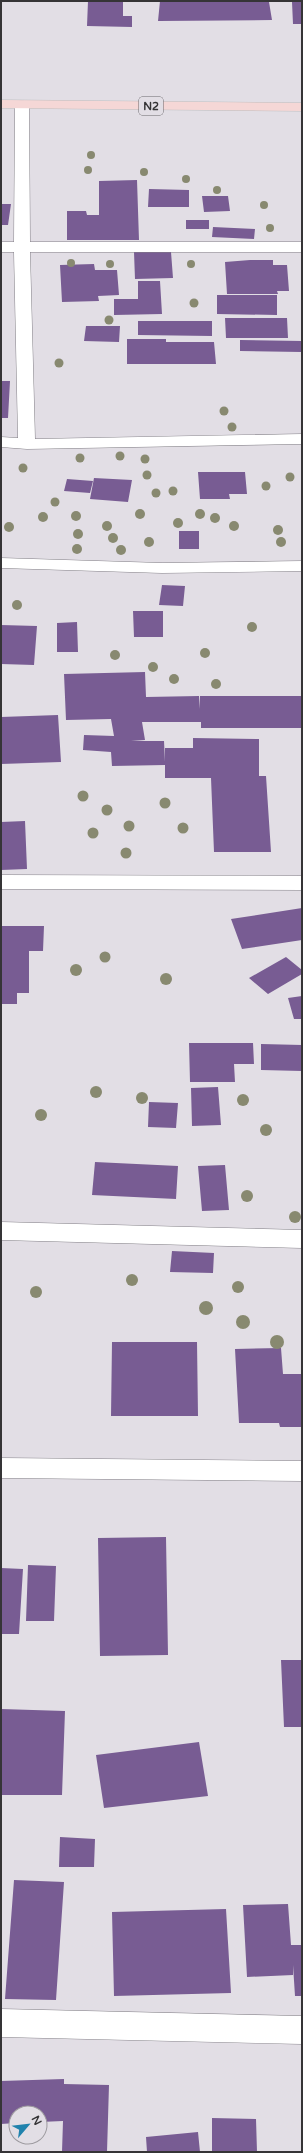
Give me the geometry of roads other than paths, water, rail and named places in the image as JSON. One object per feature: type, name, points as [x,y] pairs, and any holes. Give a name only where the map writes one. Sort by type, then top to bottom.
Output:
[{"type":"main road","name":"N2","points":[[1,104],[302,107]]},
{"type":"street","points":[[22,105],[22,247],[27,444]]},
{"type":"street","points":[[1,247],[302,247]]},
{"type":"street","points":[[1,442],[27,444],[302,439]]},
{"type":"street","points":[[1,563],[162,568],[302,566]]},
{"type":"street","points":[[1,882],[302,883]]},
{"type":"street","points":[[1,1231],[302,1239]]},
{"type":"street","points":[[1,1468],[302,1471]]},
{"type":"street","points":[[1,2023],[302,2030]]}]
